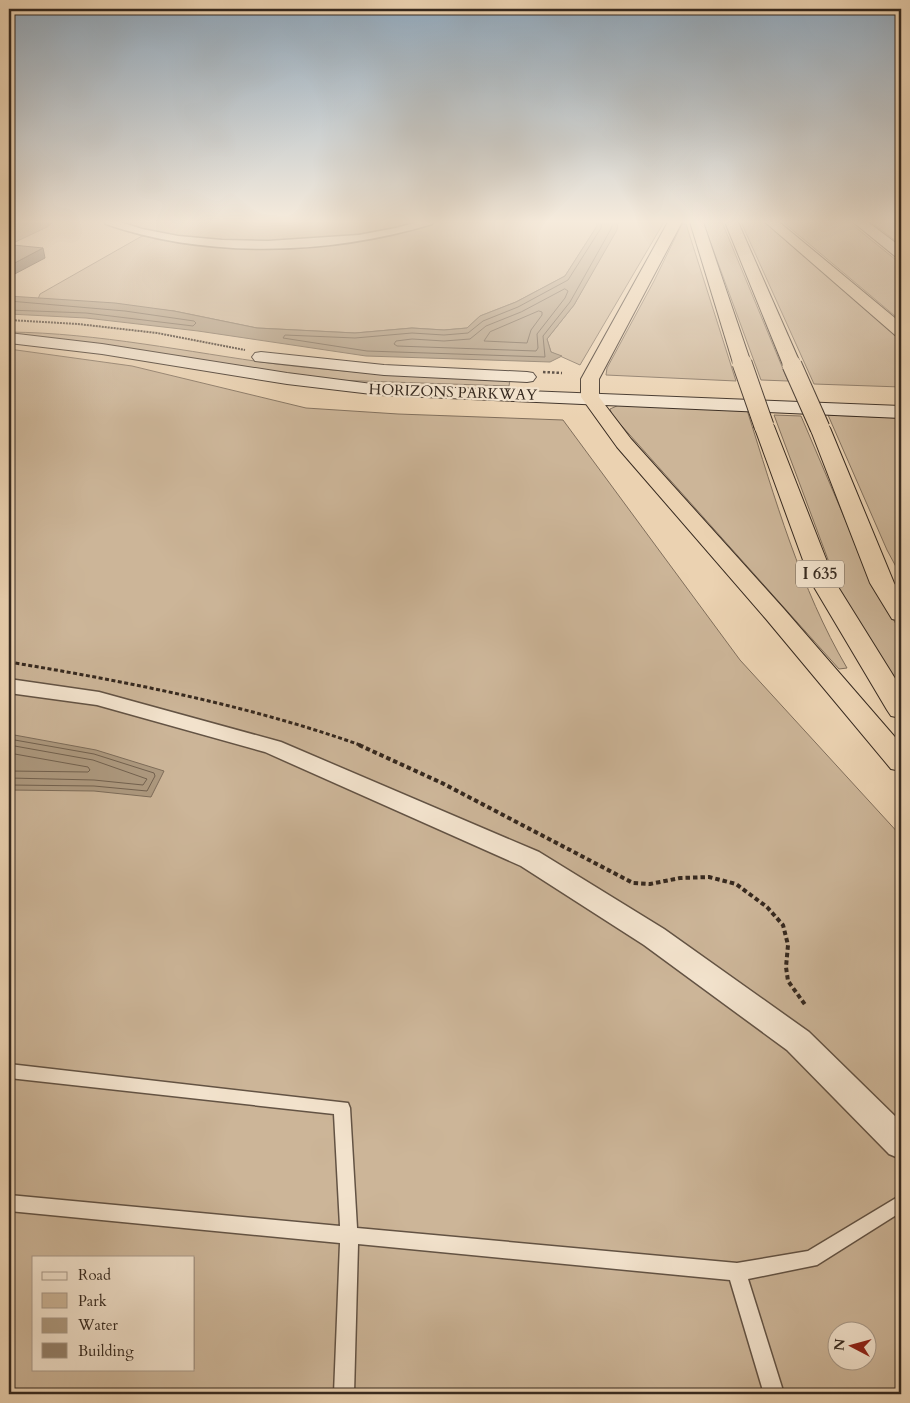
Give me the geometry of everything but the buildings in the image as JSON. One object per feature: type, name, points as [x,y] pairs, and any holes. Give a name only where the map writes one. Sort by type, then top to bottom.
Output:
[{"type":"highway","points":[[641,287],[590,388],[624,443],[775,614],[901,762]]},
{"type":"highway","name":"I 635","points":[[717,287],[764,426],[823,582],[901,710]]},
{"type":"highway","points":[[759,287],[820,428],[882,583],[901,614]]},
{"type":"highway","points":[[849,287],[901,331]]},
{"type":"main road","points":[[9,326],[61,329],[146,339]]},
{"type":"main road","name":"HORIZONS PARKWAY","points":[[9,338],[114,350],[316,384],[448,393],[590,388],[901,412]]},
{"type":"main road","name":"HORIZONS PARKWAY","points":[[242,354],[305,363],[375,369],[540,377]]},
{"type":"main road","name":"HORIZONS PARKWAY","points":[[570,378],[590,388],[610,380]]},
{"type":"main road","points":[[736,386],[765,387]]},
{"type":"main road","points":[[785,388],[824,390]]},
{"type":"street","points":[[9,686],[99,699],[273,747],[530,859],[654,937],[798,1041],[901,1144]]},
{"type":"lane","points":[[9,1071],[342,1108],[349,1234],[344,1394]]},
{"type":"lane","points":[[9,1203],[737,1272],[811,1259],[901,1203]]},
{"type":"lane","points":[[737,1272],[774,1394]]},
{"type":"path","points":[[9,662],[162,690],[269,716],[363,747],[446,784],[633,883],[650,884],[680,878],[709,877],[736,884],[767,907],[783,925],[788,945],[786,967],[788,981],[806,1006]]},
{"type":"green space","points":[[51,287],[543,287],[516,302],[480,316],[467,328],[444,330],[412,328],[355,333],[257,328],[174,311],[38,299],[40,294]]},
{"type":"green space","points":[[584,287],[626,287],[580,365],[551,352],[547,339],[574,305]]},
{"type":"green space","points":[[651,287],[706,287],[736,381],[606,375],[607,368]]},
{"type":"green space","points":[[727,287],[749,287],[788,381],[761,380]]},
{"type":"green space","points":[[771,287],[841,287],[901,339],[901,387],[814,384]]},
{"type":"green space","points":[[861,287],[901,287],[901,321]]},
{"type":"green space","points":[[9,332],[110,339],[276,364],[334,370],[510,380],[509,386],[332,380],[73,342],[9,336]]},
{"type":"green space","points":[[9,349],[132,366],[306,408],[398,414],[563,420],[740,660],[901,836],[901,1394],[9,1394]]},
{"type":"green space","points":[[619,405],[747,410],[802,574],[830,638],[847,668],[839,669],[612,415],[610,409]]},
{"type":"green space","points":[[774,415],[801,416],[862,559],[901,634],[901,698],[877,660],[839,589]]},
{"type":"green space","points":[[828,415],[901,418],[901,576],[887,550]]},
{"type":"water","points":[[543,287],[584,287],[574,305],[547,339],[551,352],[562,356],[550,362],[366,356],[198,331],[86,318],[9,314],[9,296],[115,303],[174,311],[257,328],[355,333],[412,328],[444,330],[467,328],[480,316],[516,302]]},
{"type":"water","points":[[9,734],[96,750],[164,771],[151,797],[94,791],[9,790]]}]
